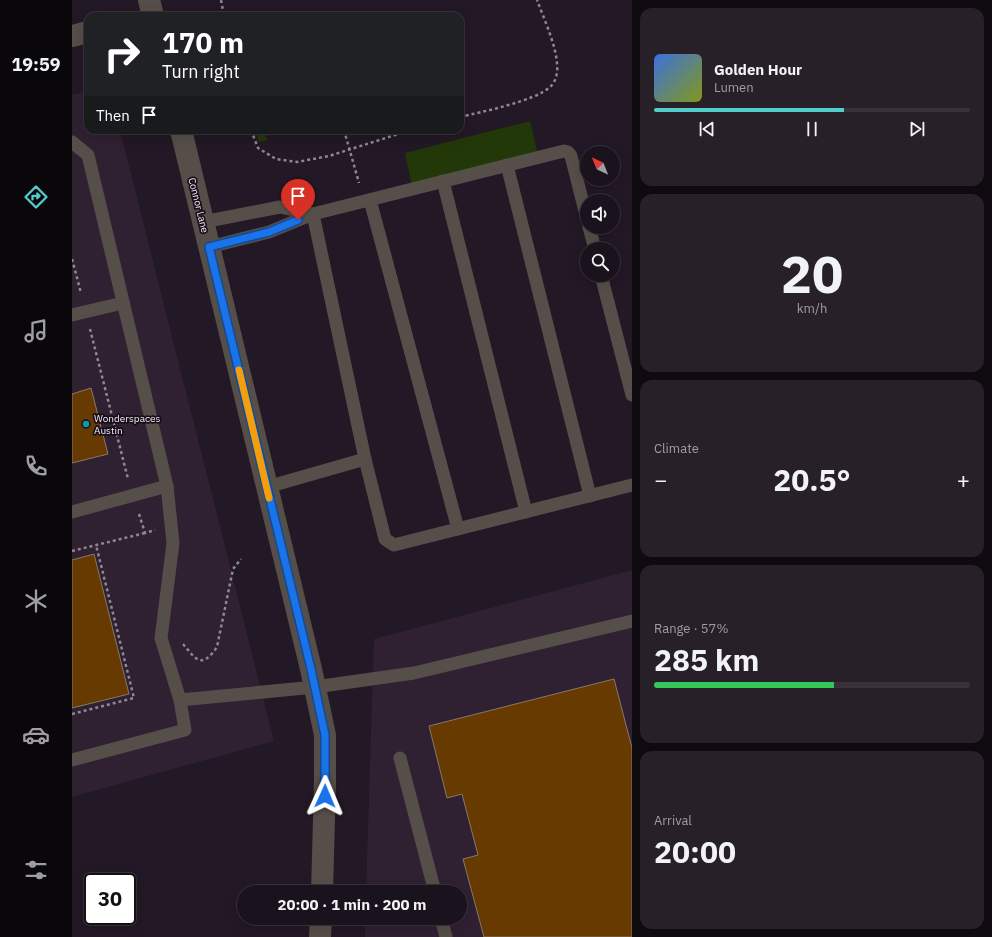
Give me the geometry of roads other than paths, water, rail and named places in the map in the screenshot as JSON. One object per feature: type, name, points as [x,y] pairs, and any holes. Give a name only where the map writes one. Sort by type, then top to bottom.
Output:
[{"type":"street","points":[[72,36],[84,33]]},
{"type":"street","name":"Connor Lane","points":[[182,134],[315,687],[325,735],[326,782],[322,885]]},
{"type":"street","points":[[320,937],[321,925]]},
{"type":"lane","points":[[72,142],[88,155],[167,486],[173,543],[160,638],[180,700],[185,730],[72,760]]},
{"type":"lane","points":[[209,247],[269,232],[313,214],[564,151],[568,152],[580,194]]},
{"type":"lane","points":[[507,165],[590,496]]},
{"type":"lane","points":[[443,181],[526,512]]},
{"type":"lane","points":[[367,200],[458,529]]},
{"type":"lane","points":[[203,222],[280,207],[313,214]]},
{"type":"lane","points":[[313,214],[365,459],[385,538],[388,542],[394,545],[632,485]]},
{"type":"lane","points":[[603,282],[632,395]]},
{"type":"lane","points":[[72,316],[123,303]]},
{"type":"lane","points":[[267,487],[365,459]]},
{"type":"lane","points":[[72,512],[167,486]]},
{"type":"lane","points":[[180,700],[315,687],[414,673],[632,621]]},
{"type":"lane","points":[[400,758],[432,885]]},
{"type":"lane","points":[[443,925],[446,937]]},
{"type":"place","name":"Wonderspaces Austin","points":[[86,424]]}]
